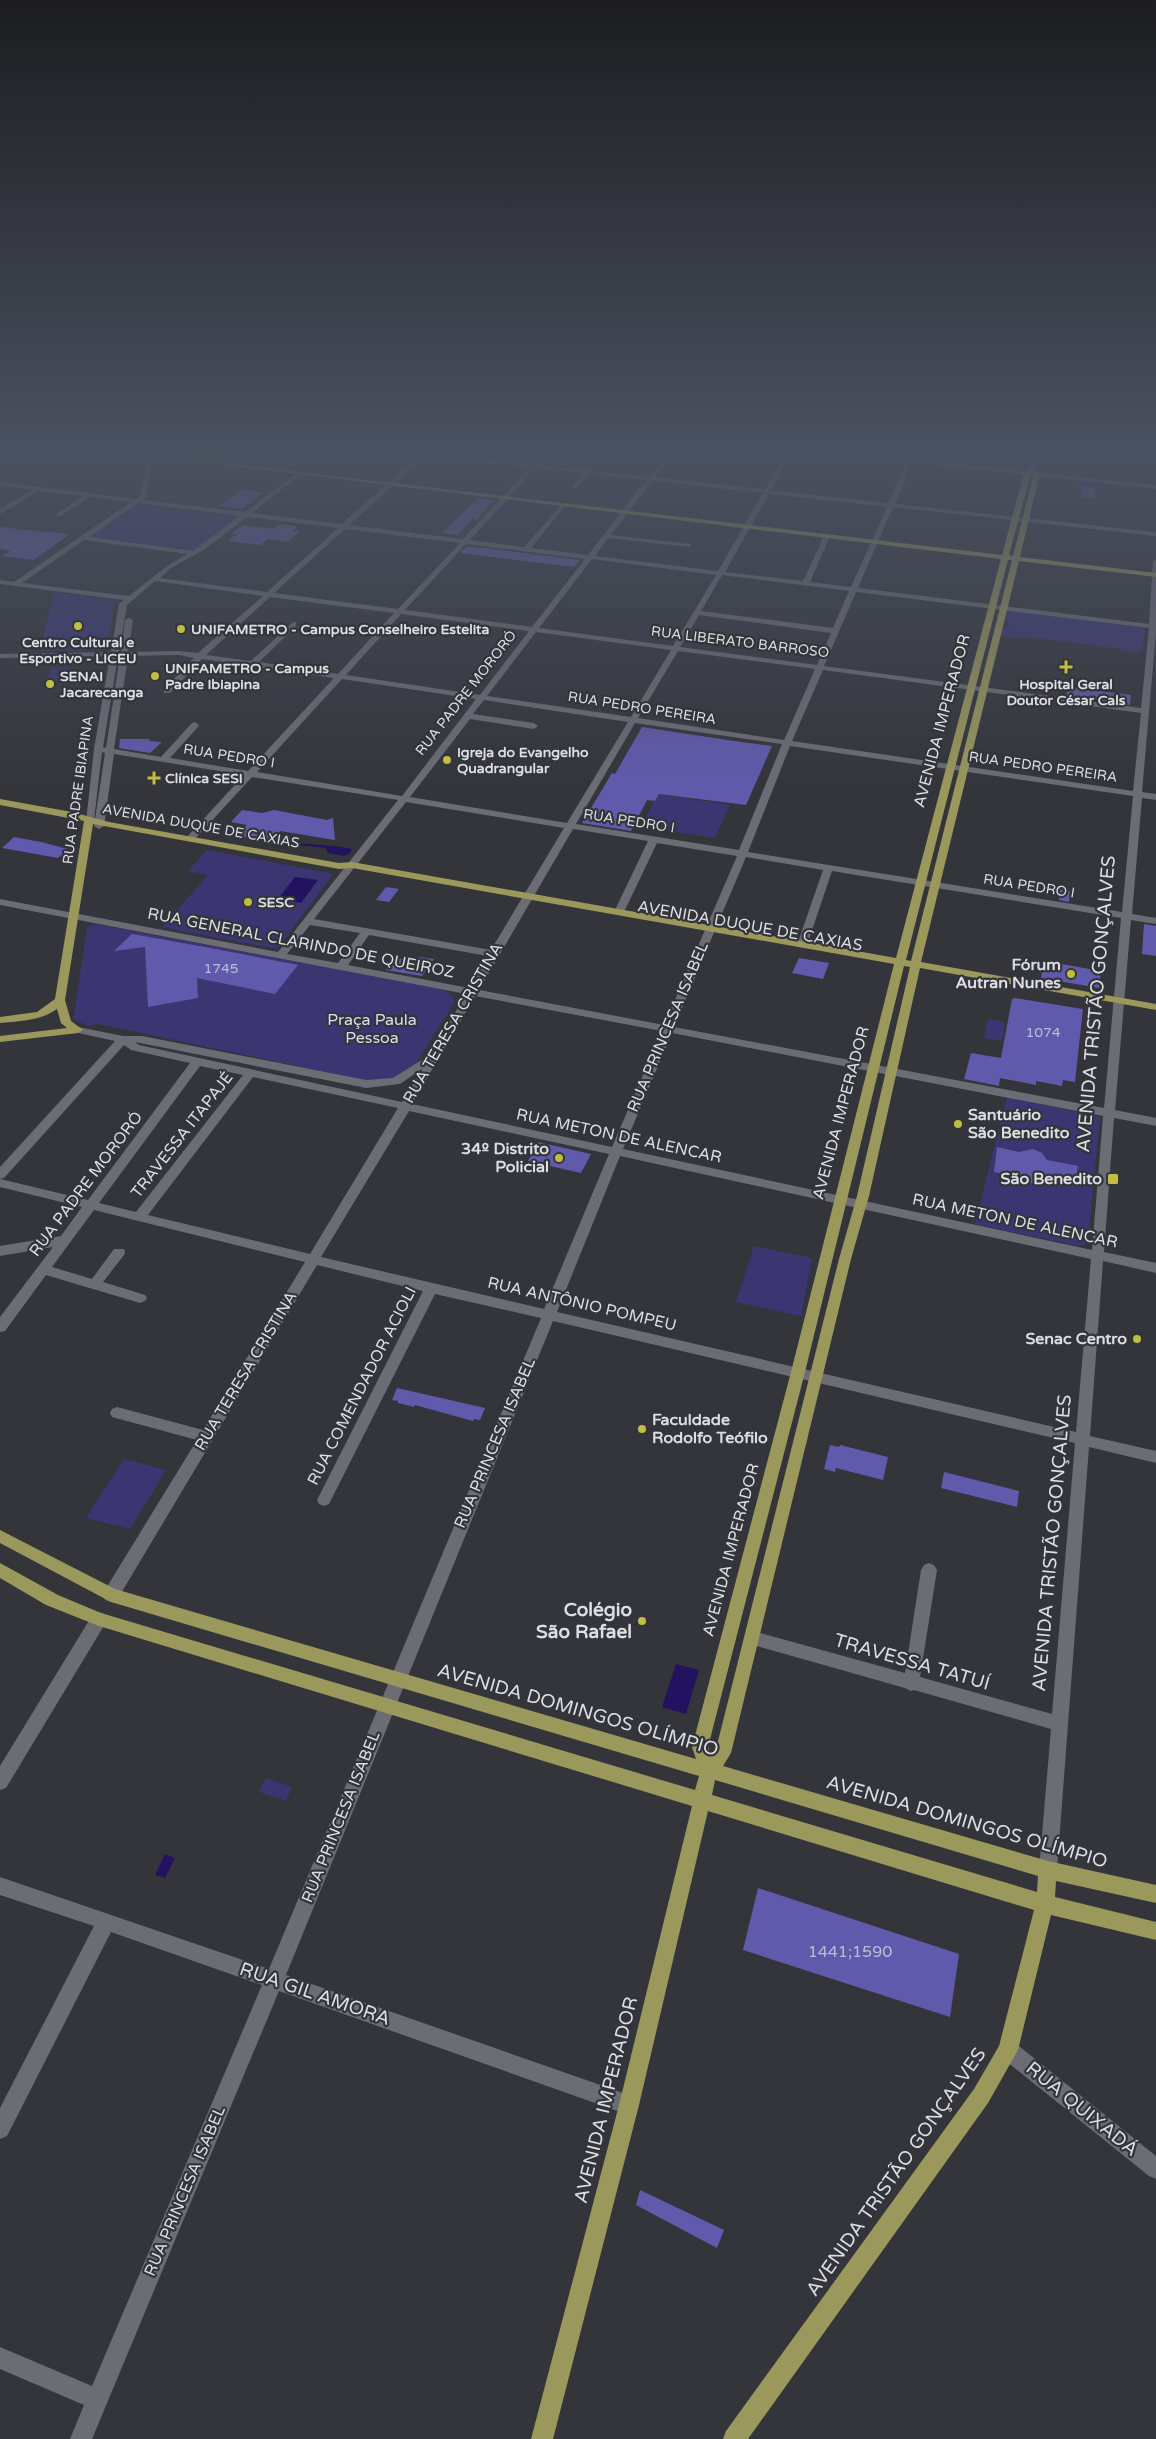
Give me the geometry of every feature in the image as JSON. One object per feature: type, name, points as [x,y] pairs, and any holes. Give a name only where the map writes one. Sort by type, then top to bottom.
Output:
[{"type":"main road","name":"AVENIDA IMPERADOR","points":[[709,1770],[700,1747],[798,1372],[839,1200],[1004,563]]},
{"type":"main road","name":"AVENIDA IMPERADOR","points":[[542,2439],[629,2105],[709,1770],[723,1753],[753,1638],[816,1377],[861,1204],[915,968],[1014,563]]},
{"type":"main road","points":[[1055,563],[1155,575]]},
{"type":"main road","name":"AVENIDA DUQUE DE CAXIAS","points":[[0,802],[99,824],[1120,1005],[1156,1016]]},
{"type":"main road","name":"AVENIDA DUQUE DE CAXIAS","points":[[0,808],[89,822]]},
{"type":"main road","name":"RUA PADRE IBIAPINA","points":[[78,1030],[66,1023],[60,1000],[89,822]]},
{"type":"main road","name":"AVENIDA DUQUE DE CAXIAS","points":[[527,900],[619,912],[708,932],[802,945],[900,966]]},
{"type":"main road","points":[[0,1020],[44,1015],[51,1011],[60,1000]]},
{"type":"main road","name":"AVENIDA DUQUE DE CAXIAS","points":[[1120,1005],[1156,1007]]},
{"type":"main road","points":[[0,1040],[78,1030]]},
{"type":"main road","name":"AVENIDA DOMINGOS OLÍMPIO","points":[[0,1536],[111,1595],[1048,1870],[1156,1894]]},
{"type":"main road","points":[[0,1570],[52,1600],[98,1619],[1045,1904],[1156,1931]]},
{"type":"main road","name":"AVENIDA TRISTÃO GONÇALVES","points":[[734,2439],[981,2096],[1008,2050],[1045,1904],[1048,1870]]},
{"type":"street","points":[[15,584],[45,563]]},
{"type":"street","points":[[0,582],[128,598],[176,563]]},
{"type":"street","points":[[167,691],[200,656],[305,563]]},
{"type":"street","points":[[190,839],[444,563]]},
{"type":"street","name":"RUA PADRE MORORÓ","points":[[280,956],[346,867],[404,798],[585,563]]},
{"type":"street","points":[[638,563],[1154,627]]},
{"type":"street","name":"RUA TERESA CRISTINA","points":[[111,1595],[438,1052],[494,954],[727,563]]},
{"type":"street","points":[[806,583],[815,563]]},
{"type":"street","name":"RUA PRINCESA ISABEL","points":[[81,2439],[274,1980],[616,1152],[864,563]]},
{"type":"street","name":"AVENIDA TRISTÃO GONÇALVES","points":[[1048,1870],[1109,1113],[1120,1005],[1137,794],[1154,627],[1155,575]]},
{"type":"street","name":"RUA LIBERATO BARROSO","points":[[153,579],[983,689],[1145,708],[1156,706]]},
{"type":"street","name":"RUA PADRE IBIAPINA","points":[[89,822],[98,749],[114,654],[123,604],[128,598],[132,603],[99,824]]},
{"type":"street","points":[[697,613],[836,631]]},
{"type":"street","points":[[252,664],[293,624]]},
{"type":"street","name":"RUA PEDRO PEREIRA","points":[[0,656],[179,653],[1156,797]]},
{"type":"street","points":[[467,716],[534,726]]},
{"type":"street","points":[[164,759],[195,725]]},
{"type":"street","name":"RUA PEDRO I","points":[[98,749],[1156,921]]},
{"type":"street","points":[[619,912],[654,839]]},
{"type":"street","points":[[802,945],[828,868]]},
{"type":"street","name":"RUA GENERAL CLARINDO DE QUEIROZ","points":[[0,902],[1156,1122]]},
{"type":"street","points":[[307,921],[494,954]]},
{"type":"street","points":[[341,967],[366,932]]},
{"type":"street","name":"RUA METON DE ALENCAR","points":[[78,1030],[123,1039],[135,1048],[1156,1268]]},
{"type":"street","points":[[0,1175],[123,1039],[152,1041],[366,1084],[396,1081],[438,1052]]},
{"type":"street","name":"RUA PADRE MORORÓ","points":[[0,1327],[198,1061]]},
{"type":"street","name":"TRAVESSA ITAPAJÉ","points":[[139,1217],[250,1073]]},
{"type":"street","name":"RUA ANTÔNIO POMPEU","points":[[0,1183],[432,1288],[550,1314],[1156,1457]]},
{"type":"street","points":[[0,1251],[65,1240]]},
{"type":"street","points":[[95,1284],[119,1252]]},
{"type":"street","points":[[43,1269],[140,1298]]},
{"type":"street","name":"RUA COMENDADOR ACIOLI","points":[[324,1500],[432,1288]]},
{"type":"street","points":[[117,1413],[207,1437]]},
{"type":"street","points":[[911,1684],[929,1570]]},
{"type":"street","points":[[0,1782],[6,1758],[98,1619]]},
{"type":"street","name":"TRAVESSA TATUÍ","points":[[753,1638],[911,1684],[1060,1724]]},
{"type":"street","name":"RUA GIL AMORA","points":[[0,1886],[107,1921],[629,2105]]},
{"type":"street","points":[[0,2129],[107,1921]]},
{"type":"street","name":"RUA QUIXADÁ","points":[[1008,2050],[1156,2169]]},
{"type":"street","points":[[0,2358],[97,2399]]},
{"type":"green space","name":"Centro Cultural e Esportivo - LICEU","points":[[54,593],[115,601],[106,650],[39,651]]},
{"type":"green space","points":[[1012,610],[1143,628],[1145,630],[1142,651],[1138,653],[1121,651],[1121,649],[1021,636],[1021,638],[1003,636],[1001,634],[1002,629],[1008,628],[1010,620],[1005,618],[1007,612]]},
{"type":"green space","points":[[69,667],[65,681],[46,682],[51,668]]},
{"type":"green space","points":[[658,794],[730,805],[715,838],[641,826]]},
{"type":"green space","name":"SESC","points":[[207,850],[329,873],[332,876],[277,949],[162,927],[208,875],[188,871]]},
{"type":"green space","name":"Praça Paula Pessoa","points":[[95,924],[441,989],[449,993],[455,1002],[415,1065],[395,1078],[363,1080],[99,1024],[88,1026],[72,1018],[87,927]]},
{"type":"green space","points":[[988,1019],[1005,1022],[1002,1041],[984,1038]]},
{"type":"green space","points":[[1007,1097],[1100,1117],[1088,1241],[1085,1245],[1077,1246],[975,1224]]},
{"type":"green space","points":[[754,1246],[812,1258],[801,1316],[736,1302]]},
{"type":"green space","points":[[124,1459],[166,1470],[130,1529],[86,1518]]},
{"type":"green space","points":[[266,1778],[292,1787],[286,1801],[259,1792]]},
{"type":"shaded area","points":[[235,836],[352,849],[349,854],[344,856],[328,853],[325,848],[273,843]]},
{"type":"shaded area","points":[[295,877],[318,880],[301,903],[277,900]]},
{"type":"shaded area","points":[[676,1664],[699,1670],[686,1714],[662,1707]]},
{"type":"shaded area","points":[[165,1854],[175,1858],[165,1878],[155,1875]]},
{"type":"building","points":[[540,563],[578,563],[574,567]]},
{"type":"building","points":[[1068,687],[1131,695],[1130,705],[1066,696]]},
{"type":"building","points":[[642,727],[772,746],[746,805],[659,794],[655,801],[647,800],[631,831],[582,823],[612,773],[615,774]]},
{"type":"building","points":[[120,739],[150,739],[149,741],[162,742],[150,753],[119,748]]},
{"type":"building","points":[[242,810],[262,813],[274,810],[327,820],[333,818],[335,840],[280,831],[271,842],[237,836],[247,825],[231,822]]},
{"type":"building","points":[[14,837],[68,849],[58,858],[2,848]]},
{"type":"building","points":[[386,887],[399,889],[389,902],[376,900]]},
{"type":"building","points":[[1059,889],[1070,891],[1069,902],[1059,900]]},
{"type":"building","points":[[1144,924],[1156,926],[1156,956],[1142,954]]},
{"type":"building","points":[[132,934],[298,965],[275,994],[197,978],[198,998],[148,1007],[145,947],[114,951]]},
{"type":"building","points":[[402,957],[417,960],[419,957],[434,959],[422,976],[386,970],[393,958],[401,959]]},
{"type":"building","points":[[799,958],[829,963],[823,979],[792,973]]},
{"type":"building","name":"Fórum Autran Nunes","points":[[1044,961],[1101,971],[1099,988],[1041,978]]},
{"type":"building","points":[[1012,999],[1083,1009],[1075,1082],[1063,1080],[1062,1086],[1036,1081],[1036,1085],[1000,1078],[999,1086],[964,1079],[971,1053],[1001,1058]]},
{"type":"building","name":"34º Distrito Policial","points":[[538,1142],[591,1154],[581,1173],[528,1161]]},
{"type":"building","name":"São Benedito","points":[[997,1147],[1019,1152],[1033,1149],[1042,1153],[1047,1160],[1078,1166],[1075,1184],[1045,1178],[1038,1183],[1028,1183],[1015,1176],[994,1172]]},
{"type":"building","points":[[397,1388],[485,1408],[480,1420],[474,1419],[473,1421],[415,1405],[414,1407],[398,1403],[398,1401],[392,1400]]},
{"type":"building","points":[[830,1445],[839,1447],[840,1445],[888,1457],[883,1480],[836,1468],[835,1472],[824,1469]]},
{"type":"building","points":[[944,1472],[1019,1491],[1017,1507],[941,1488]]},
{"type":"building","points":[[758,1888],[959,1954],[950,2017],[743,1950]]},
{"type":"building","points":[[640,2190],[724,2230],[717,2248],[636,2205]]},
{"type":"place","name":"Centro Cultural e Esportivo - LICEU","points":[[78,626]]},
{"type":"place","name":"UNIFAMETRO - Campus Conselheiro Estelita","points":[[181,629]]},
{"type":"place","name":"Hospital Geral Doutor César Cals","points":[[1066,667]]},
{"type":"place","name":"UNIFAMETRO - Campus Padre Ibiapina","points":[[155,676]]},
{"type":"place","name":"SENAI Jacarecanga","points":[[50,684]]},
{"type":"place","name":"Igreja do Evangelho Quadrangular","points":[[447,760]]},
{"type":"place","name":"Clínica SESI","points":[[154,778]]},
{"type":"place","name":"SESC","points":[[248,902]]},
{"type":"place","name":"Fórum Autran Nunes","points":[[1071,974]]},
{"type":"place","name":"Santuário São Benedito","points":[[958,1124]]},
{"type":"place","name":"34º Distrito Policial","points":[[559,1158]]},
{"type":"place","name":"São Benedito","points":[[1113,1179]]},
{"type":"place","name":"Senac Centro","points":[[1137,1339]]},
{"type":"place","name":"Faculdade Rodolfo Teófilo","points":[[642,1429]]},
{"type":"place","name":"Colégio São Rafael","points":[[642,1621]]}]
